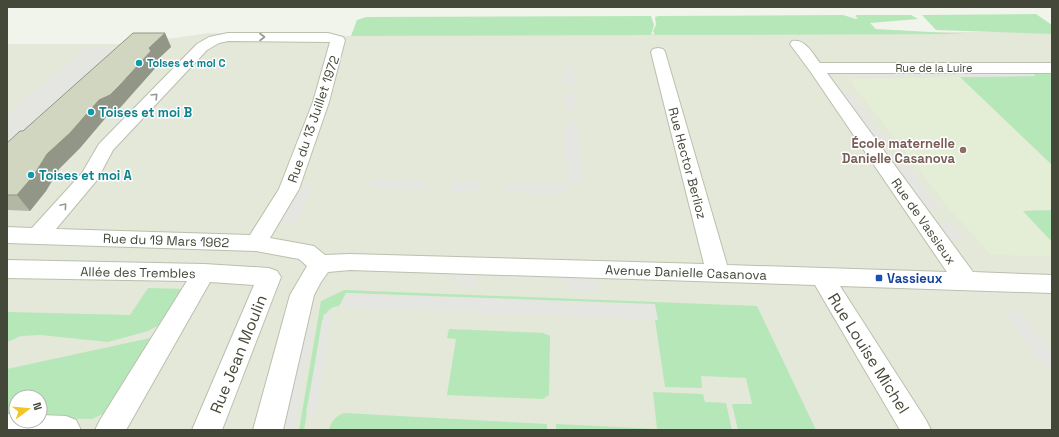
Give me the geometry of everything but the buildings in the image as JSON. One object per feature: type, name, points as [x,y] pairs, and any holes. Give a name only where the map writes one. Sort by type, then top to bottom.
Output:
[{"type":"street","name":"Rue du 13 Juillet 1972","points":[[38,235],[90,176],[105,148],[202,47],[214,40],[228,37],[328,37],[338,40],[321,102],[289,189],[256,243]]},
{"type":"street","name":"Rue de Vassieux","points":[[796,44],[816,68],[967,282]]},
{"type":"street","name":"Rue Hector Berlioz","points":[[658,52],[718,273]]},
{"type":"street","name":"Rue de la Luire","points":[[816,68],[1052,68]]},
{"type":"street","name":"Rue du 19 Mars 1962","points":[[7,236],[38,235],[256,243],[306,252],[320,264]]},
{"type":"street","name":"Avenue Danielle Casanova","points":[[320,264],[350,262],[1052,284]]},
{"type":"street","points":[[268,430],[302,294],[312,276],[319,268],[320,264]]},
{"type":"street","name":"Allée des Trembles","points":[[7,269],[204,273],[269,277]]},
{"type":"street","points":[[110,430],[204,273]]},
{"type":"street","name":"Rue Louise Michel","points":[[821,276],[916,430]]},
{"type":"street","name":"Rue Jean Moulin","points":[[207,430],[269,277]]},
{"type":"street","points":[[7,428],[66,430]]},
{"type":"shaded area","points":[[1052,32],[1052,430],[7,430],[7,44],[131,44],[210,33],[351,36]]},
{"type":"shaded area","points":[[85,48],[122,48],[105,65],[95,65],[90,69],[100,69],[82,86],[70,86],[66,90],[76,91],[55,111],[43,111],[39,115],[50,116],[7,155],[7,115]]},
{"type":"shaded area","points":[[563,65],[574,65],[575,83],[564,83]]},
{"type":"shaded area","points":[[926,71],[931,76],[858,77],[854,72]]},
{"type":"shaded area","points":[[958,71],[1029,71],[1036,76],[963,77]]},
{"type":"shaded area","points":[[960,77],[1052,165],[1052,210],[1023,211],[1052,242],[1052,256],[991,255],[946,205],[854,86],[851,79]]},
{"type":"shaded area","points":[[564,94],[576,94],[576,109],[565,109]]},
{"type":"shaded area","points":[[840,94],[852,94],[891,145],[877,145]]},
{"type":"shaded area","points":[[565,122],[578,122],[581,185],[567,185],[567,194],[505,192],[505,183],[567,184]]},
{"type":"shaded area","points":[[885,155],[899,155],[941,210],[925,210]]},
{"type":"shaded area","points":[[371,180],[425,181],[424,189],[369,188]]},
{"type":"shaded area","points":[[452,182],[479,182],[477,192],[450,192]]},
{"type":"shaded area","points":[[298,188],[312,188],[296,224],[281,224]]},
{"type":"shaded area","points":[[935,223],[951,223],[964,239],[946,240]]},
{"type":"shaded area","points":[[454,270],[473,271],[479,288],[460,287]]},
{"type":"shaded area","points":[[561,274],[592,275],[600,292],[570,291]]},
{"type":"shaded area","points":[[346,293],[655,304],[658,320],[342,307]]},
{"type":"shaded area","points":[[1004,311],[1020,311],[1052,351],[1052,369],[1047,369],[1040,361]]},
{"type":"shaded area","points":[[332,313],[316,412],[306,413],[324,314]]},
{"type":"shaded area","points":[[302,319],[313,326],[293,430],[281,430]]},
{"type":"green space","points":[[1036,14],[1052,25],[1052,34],[936,30],[922,15]]},
{"type":"green space","points":[[843,15],[856,19],[858,18],[855,16],[857,15],[911,15],[918,19],[870,23],[876,29],[966,34],[655,35],[653,31],[656,25],[655,17],[658,16]]},
{"type":"green space","points":[[651,16],[654,25],[651,35],[351,36],[357,20],[366,17]]},
{"type":"green space","points":[[1026,71],[1052,72],[1052,165],[960,77],[1034,76]]},
{"type":"green space","points":[[1052,210],[1052,242],[1023,211]]},
{"type":"green space","points":[[148,288],[184,289],[163,323],[148,331],[108,342],[41,335],[21,336],[7,342],[7,312],[130,315]]},
{"type":"green space","points":[[344,290],[757,306],[816,430],[738,430],[732,404],[752,404],[746,378],[701,376],[702,388],[665,387],[653,306],[346,293],[339,306],[329,310],[322,321],[304,430],[299,430],[321,301]]},
{"type":"green space","points":[[449,329],[543,333],[550,336],[549,395],[543,399],[447,395],[456,339],[447,338]]},
{"type":"green space","points":[[155,337],[109,411],[92,419],[48,418],[48,389],[8,389],[7,417],[7,369]]},
{"type":"green space","points":[[653,392],[703,394],[705,402],[726,403],[732,430],[556,430],[556,424],[657,429]]},
{"type":"green space","points":[[344,413],[547,424],[547,430],[329,430],[334,419]]},
{"type":"place","name":"Toises et moi C","points":[[139,63]]},
{"type":"place","name":"Toises et moi B","points":[[91,112]]},
{"type":"place","name":"École maternelle Danielle Casanova","points":[[963,150]]},
{"type":"place","name":"Toises et moi A","points":[[31,175]]},
{"type":"place","name":"Vassieux","points":[[879,278]]}]
